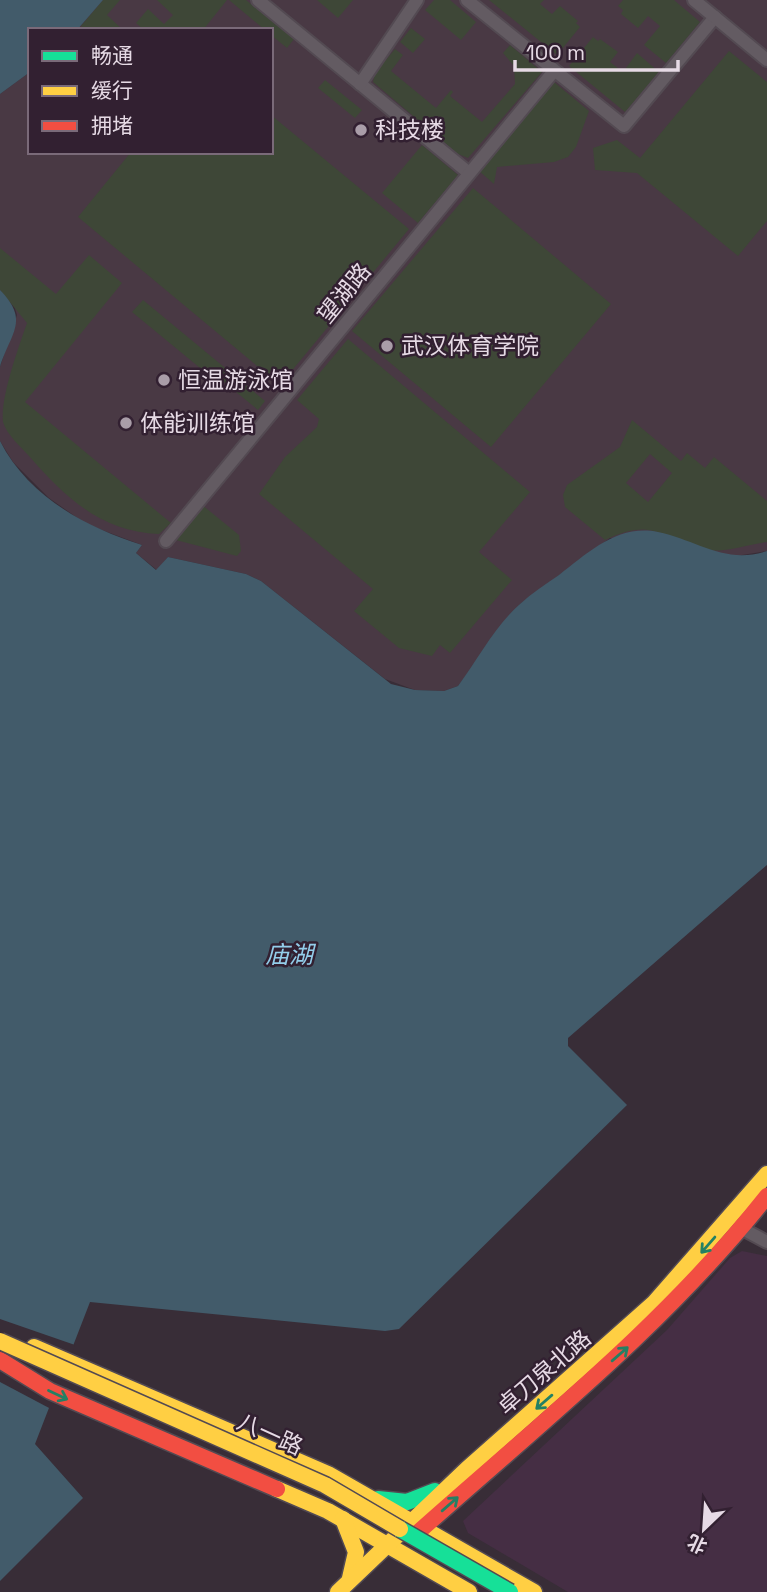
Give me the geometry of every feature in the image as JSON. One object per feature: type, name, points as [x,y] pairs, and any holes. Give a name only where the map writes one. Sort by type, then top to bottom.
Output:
[{"type":"main road","name":"卓刀泉北路","points":[[346,1588],[416,1525],[642,1335],[736,1225],[767,1174]]},
{"type":"main road","name":"卓刀泉北路","points":[[416,1525],[467,1469],[638,1318],[767,1196]]},
{"type":"main road","points":[[0,1339],[58,1357],[343,1481],[534,1592]]},
{"type":"main road","name":"八一路","points":[[0,1339],[325,1485],[510,1592]]},
{"type":"main road","name":"八一路","points":[[0,1353],[292,1482],[369,1521],[490,1592]]},
{"type":"main road","points":[[0,1360],[50,1391],[335,1515],[394,1546],[469,1592]]},
{"type":"main road","points":[[372,1497],[393,1501],[416,1500],[467,1469]]},
{"type":"main road","points":[[335,1515],[356,1552],[346,1588]]},
{"type":"street","points":[[258,0],[469,173]]},
{"type":"street","points":[[360,84],[417,0]]},
{"type":"street","points":[[467,0],[620,125],[625,125],[715,17]]},
{"type":"street","points":[[694,0],[767,60]]},
{"type":"street","name":"望湖路","points":[[166,541],[554,71]]},
{"type":"street","points":[[736,1225],[767,1242]]},
{"type":"shaded area","name":"武汉体育学院","points":[[103,0],[767,0],[767,551],[736,556],[610,538],[520,604],[458,686],[444,691],[415,690],[385,679],[261,581],[246,574],[168,557],[157,570],[136,553],[142,545],[86,524],[49,498],[13,462],[0,441],[0,367],[17,315],[14,305],[0,290],[0,94],[28,73],[28,154],[273,154],[273,28],[79,28]]},
{"type":"shaded area","points":[[742,1251],[767,1256],[767,1592],[568,1592],[468,1533],[463,1521],[667,1330],[730,1258]]},
{"type":"green space","points":[[103,0],[120,0],[107,15],[121,28],[81,26]]},
{"type":"green space","points":[[157,0],[227,0],[205,28],[142,28],[136,23],[148,9],[164,24],[173,15]]},
{"type":"green space","points":[[229,0],[246,0],[294,39],[287,48],[273,37],[273,28],[263,28]]},
{"type":"green space","points":[[317,0],[353,0],[338,18]]},
{"type":"green space","points":[[434,0],[450,0],[476,22],[461,40],[425,10]]},
{"type":"green space","points":[[489,0],[544,0],[540,4],[552,14],[560,6],[578,21],[576,23],[580,27],[557,55]]},
{"type":"green space","points":[[623,0],[674,0],[700,22],[666,63],[644,45],[660,26],[648,16],[638,28],[621,14],[623,10],[618,6]]},
{"type":"green space","points":[[411,28],[425,39],[413,53],[400,42]]},
{"type":"green space","points":[[593,37],[618,52],[610,62],[623,72],[637,53],[659,72],[625,112],[569,66]]},
{"type":"green space","points":[[510,45],[542,72],[468,158],[458,154],[373,82],[375,73],[395,49],[403,55],[391,71],[436,108],[451,90],[453,92],[450,96],[482,122],[515,84],[514,66],[503,53]]},
{"type":"green space","points":[[729,51],[767,82],[767,221],[738,256],[637,173],[595,170],[593,148],[617,140],[640,158]]},
{"type":"green space","points":[[325,80],[362,110],[355,118],[318,88]]},
{"type":"green space","points":[[554,82],[589,111],[576,147],[568,157],[554,162],[497,167],[494,184],[479,171]]},
{"type":"green space","points":[[273,117],[409,229],[280,385],[78,217],[129,154],[273,154]]},
{"type":"green space","points":[[422,145],[458,175],[418,223],[382,193]]},
{"type":"green space","points":[[473,188],[611,304],[491,447],[352,331]]},
{"type":"green space","points":[[0,248],[56,294],[89,255],[122,283],[25,402],[171,523],[159,534],[119,527],[86,510],[56,485],[5,427],[4,400],[27,323],[0,290]]},
{"type":"green space","points":[[143,300],[265,401],[258,410],[214,374],[211,377],[132,312]]},
{"type":"green space","points":[[348,339],[530,492],[479,552],[512,580],[450,653],[440,645],[432,656],[399,648],[354,611],[373,589],[259,494],[285,457],[317,427],[319,419],[297,400]]},
{"type":"green space","points":[[632,420],[681,461],[687,453],[705,468],[714,457],[767,501],[767,542],[713,551],[691,546],[649,530],[623,533],[605,540],[565,507],[563,495],[567,485],[620,447]],"holes":[[[650,454],[672,473],[648,502],[626,483]]]},
{"type":"green space","points":[[201,504],[239,535],[241,551],[237,556],[172,539]]},
{"type":"water","points":[[0,0],[103,0],[79,28],[28,28],[28,73],[0,94]]},
{"type":"water","points":[[0,290],[14,310],[16,319],[13,335],[0,367]]},
{"type":"water","name":"庙湖","points":[[0,441],[12,461],[42,493],[79,519],[142,545],[136,553],[156,570],[168,557],[246,574],[261,581],[391,684],[415,690],[444,691],[458,686],[495,632],[520,604],[593,549],[617,536],[630,532],[658,532],[724,553],[752,555],[767,551],[767,865],[568,1038],[568,1046],[627,1105],[399,1329],[385,1331],[90,1302],[35,1444],[83,1498],[0,1581]]},
{"type":"pier","points":[[0,1319],[75,1345],[51,1409],[0,1382]]},
{"type":"traffic: fast","points":[[378,1499],[407,1502],[435,1491]]},
{"type":"traffic: fast","points":[[400,1529],[510,1592]]},
{"type":"traffic: slow","points":[[338,1592],[467,1469],[654,1303],[767,1174]]},
{"type":"traffic: slow","points":[[0,1341],[325,1485],[400,1529]]},
{"type":"traffic: slow","points":[[34,1347],[328,1474],[534,1592]]},
{"type":"traffic: slow","points":[[277,1489],[328,1511],[469,1592]]},
{"type":"traffic: slow","points":[[343,1519],[356,1552],[350,1578]]},
{"type":"traffic: jam","points":[[415,1535],[643,1331],[728,1243],[767,1196]]},
{"type":"traffic: jam","points":[[0,1360],[50,1391],[277,1489]]},
{"type":"place","name":"科技楼","points":[[361,130]]},
{"type":"place","name":"武汉体育学院","points":[[387,346]]},
{"type":"place","name":"恒温游泳馆","points":[[164,380]]},
{"type":"place","name":"体能训练馆","points":[[126,423]]}]
